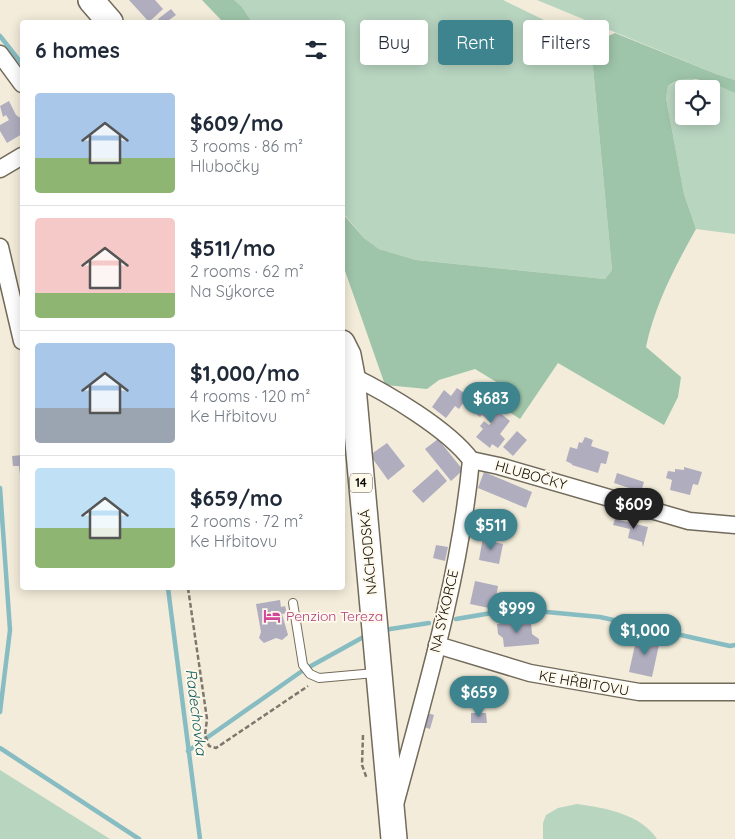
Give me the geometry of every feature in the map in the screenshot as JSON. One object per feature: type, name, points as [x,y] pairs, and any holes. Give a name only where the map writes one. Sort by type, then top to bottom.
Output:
[{"type":"main road","points":[[91,0],[108,20]]},
{"type":"main road","name":"NÁCHODSKÁ","points":[[345,349],[352,376],[393,827]]},
{"type":"street","points":[[0,54],[20,81]]},
{"type":"street","points":[[0,169],[20,157]]},
{"type":"street","points":[[0,247],[20,332]]},
{"type":"street","points":[[352,376],[388,396],[436,428],[462,448],[472,460]]},
{"type":"street","name":"HLUBOČKY","points":[[472,460],[499,466],[689,521],[735,525]]},
{"type":"street","name":"NA SÝKORCE","points":[[393,827],[437,645],[460,538],[472,460]]},
{"type":"street","name":"KE HŘBITOVU","points":[[437,645],[530,673],[640,692],[735,692]]},
{"type":"lane","points":[[293,603],[303,665],[310,674],[319,678],[378,673]]},
{"type":"path","points":[[188,590],[207,719],[205,735],[208,746],[216,748],[319,678]]},
{"type":"green space","points":[[202,0],[234,0],[242,7],[251,20],[221,20]]},
{"type":"green space","points":[[234,0],[503,0],[544,20],[523,20],[523,65],[593,65],[612,270],[605,279],[416,260],[379,249],[364,238],[345,215],[345,20],[251,20],[242,7]]},
{"type":"green space","points":[[537,0],[735,0],[735,80],[609,30],[609,20],[585,20]]},
{"type":"green space","points":[[615,33],[735,80],[735,93],[720,86],[720,80],[675,80],[668,86],[666,98],[684,194],[696,229],[660,301],[646,347],[681,377],[678,397],[664,425],[558,363],[520,419],[484,396],[498,383],[475,369],[439,380],[427,389],[385,385],[345,271],[345,216],[364,238],[379,249],[416,260],[605,279],[612,270],[593,65],[609,65],[609,36]]},
{"type":"green space","points":[[688,78],[696,80],[679,80]]},
{"type":"green space","points":[[675,82],[675,125],[720,125],[720,86],[735,93],[735,234],[696,229],[684,194],[666,98],[668,86]]},
{"type":"green space","points":[[0,770],[110,839],[0,839]]},
{"type":"green space","points":[[577,804],[611,810],[632,818],[650,830],[657,839],[543,839],[543,823],[546,815],[558,808]]},
{"type":"building","points":[[129,0],[155,0],[163,9],[151,20],[147,20]]},
{"type":"building","points":[[171,9],[176,15],[169,20],[158,19]]},
{"type":"building","points":[[9,101],[16,115],[20,118],[20,135],[7,143],[0,131],[0,125],[9,120],[6,115],[3,117],[0,106]]},
{"type":"building","points":[[469,386],[473,389],[459,409],[455,406],[446,418],[432,407],[444,390],[451,396],[457,388],[464,393]]},
{"type":"building","points":[[482,398],[510,421],[500,434],[505,439],[498,448],[492,444],[490,448],[476,437],[483,429],[480,426],[484,421],[489,425],[491,423],[482,415],[480,417],[472,411]]},
{"type":"building","points":[[517,431],[527,440],[513,456],[503,447]]},
{"type":"building","points":[[585,437],[593,440],[591,446],[609,452],[606,464],[601,463],[598,473],[572,465],[566,461],[570,447],[577,449],[579,442],[582,443]]},
{"type":"building","points":[[438,439],[463,470],[451,481],[425,449]]},
{"type":"building","points":[[387,443],[405,466],[388,480],[370,455]]},
{"type":"building","points":[[20,455],[20,475],[19,466],[13,466],[12,456]]},
{"type":"building","points":[[684,467],[702,472],[698,485],[693,484],[690,495],[670,490],[672,480],[666,478],[668,471],[675,472],[675,469],[684,470]]},
{"type":"building","points":[[437,469],[447,481],[423,503],[412,491]]},
{"type":"building","points":[[484,472],[532,492],[526,508],[478,488]]},
{"type":"building","points":[[617,473],[644,482],[641,492],[614,483]]},
{"type":"building","points":[[615,519],[648,527],[643,547],[642,542],[628,538],[630,529],[613,525]]},
{"type":"building","points":[[483,537],[490,539],[489,541],[503,544],[499,564],[479,560]]},
{"type":"building","points":[[436,545],[448,547],[445,561],[433,558]]},
{"type":"building","points":[[475,581],[498,586],[494,609],[470,604]]},
{"type":"building","name":"Penzion Tereza","points":[[280,600],[281,607],[285,606],[287,613],[282,614],[288,635],[282,640],[276,638],[264,643],[259,638],[261,632],[256,604]]},
{"type":"building","points":[[531,622],[532,634],[539,639],[539,644],[504,647],[503,638],[498,634],[497,624]]},
{"type":"building","points":[[637,636],[660,640],[652,677],[629,672]]},
{"type":"building","points":[[427,713],[434,715],[430,729],[424,727]]},
{"type":"building","points":[[471,713],[486,713],[487,723],[471,723]]},
{"type":"waterway","name":"Radechovka","points":[[0,36],[20,61]]},
{"type":"waterway","points":[[0,488],[10,630],[0,712]]},
{"type":"waterway","name":"Radechovka","points":[[168,590],[200,839]]},
{"type":"waterway","points":[[456,619],[515,609],[600,617],[730,646],[735,645]]},
{"type":"waterway","points":[[384,630],[429,623]]},
{"type":"waterway","points":[[188,751],[302,671],[367,635]]},
{"type":"waterway","points":[[0,748],[139,839]]},
{"type":"place","name":"Penzion Tereza","points":[[272,616]]}]
